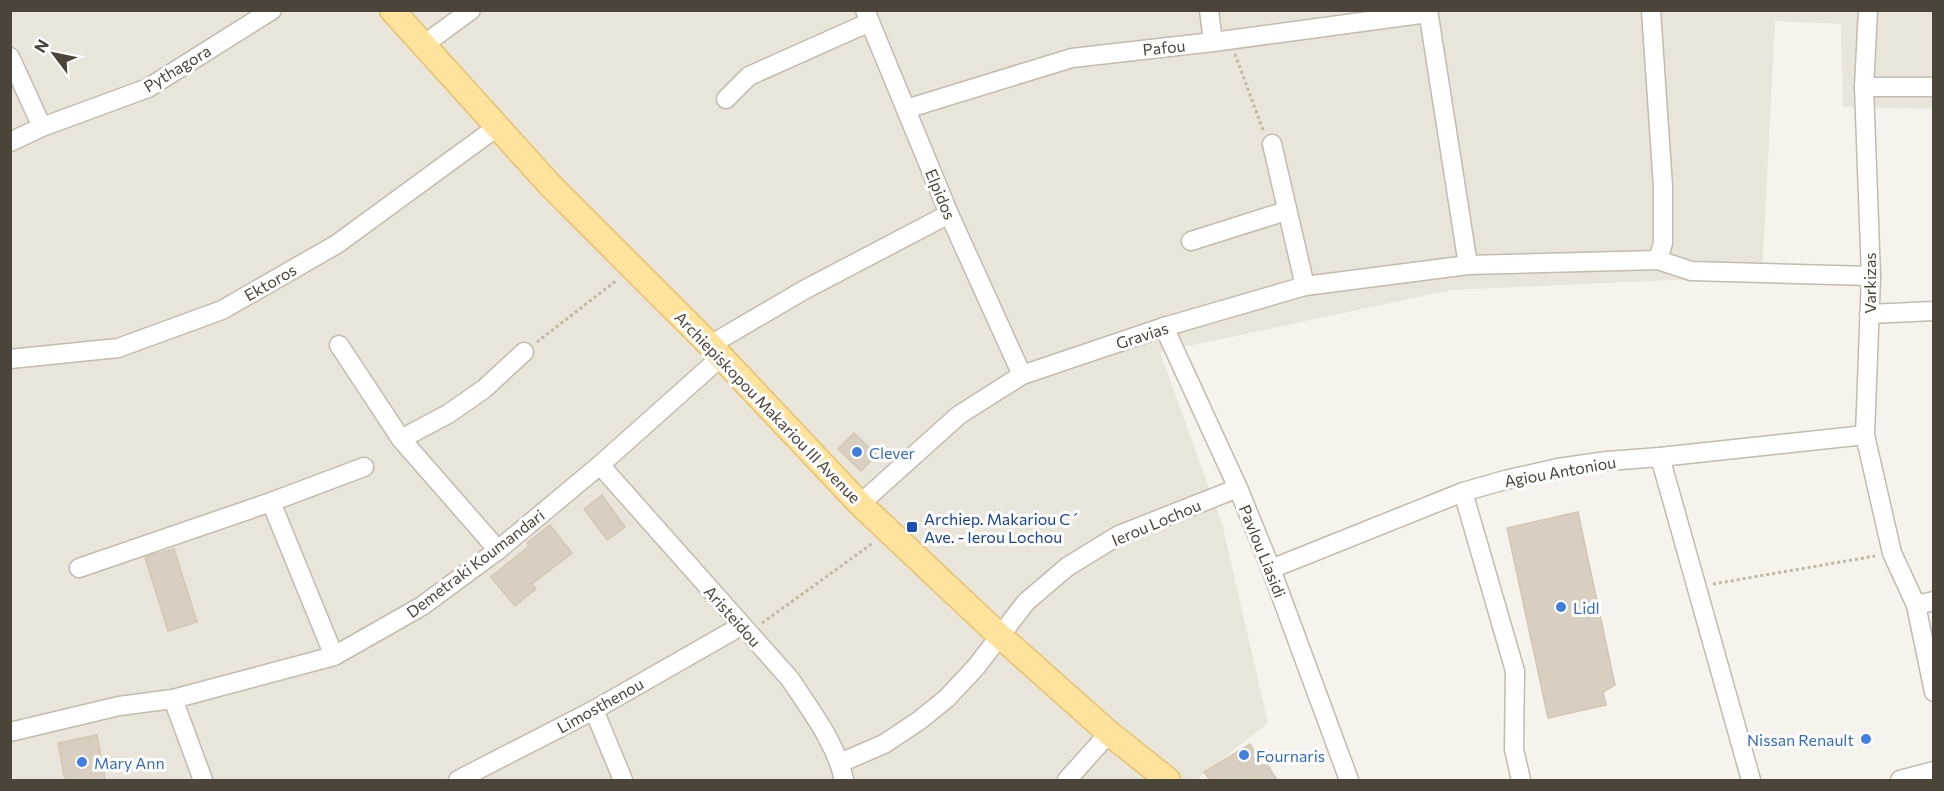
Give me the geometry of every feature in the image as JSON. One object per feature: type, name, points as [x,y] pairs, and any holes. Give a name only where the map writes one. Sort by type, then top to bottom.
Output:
[{"type":"main road","name":"Archiepiskopou Makariou III Avenue","points":[[392,10],[550,185],[716,351],[860,504],[1000,636],[1108,733],[1168,780]]},
{"type":"street","name":"Pythagora","points":[[10,142],[42,127],[148,88],[272,10]]},
{"type":"street","points":[[423,46],[471,10]]},
{"type":"street","points":[[1209,10],[1222,41]]},
{"type":"street","points":[[1651,10],[1663,186],[1663,243],[1658,260]]},
{"type":"street","name":"Varkizas","points":[[1868,10],[1864,87],[1870,276],[1865,435],[1892,553],[1925,603],[1934,692]]},
{"type":"street","points":[[1428,12],[1468,265]]},
{"type":"street","name":"Pafou","points":[[906,109],[1072,58],[1222,41],[1428,12]]},
{"type":"street","points":[[726,99],[749,76],[868,16]]},
{"type":"street","name":"Elpidos","points":[[868,16],[949,214],[1022,375]]},
{"type":"street","points":[[10,57],[42,127]]},
{"type":"street","points":[[1864,87],[1934,87]]},
{"type":"street","name":"Ektoros","points":[[10,359],[118,348],[222,310],[337,244],[496,127]]},
{"type":"street","points":[[1272,144],[1305,286]]},
{"type":"street","points":[[1191,241],[1286,211]]},
{"type":"street","name":"Demetraki Koumandari","points":[[10,732],[119,706],[173,699],[334,656],[422,606],[498,550],[600,465],[716,351],[804,290],[949,214]]},
{"type":"street","name":"Gravias","points":[[860,504],[959,415],[1022,375],[1164,327],[1305,286],[1468,265],[1658,260],[1691,271],[1870,276]]},
{"type":"street","points":[[1869,314],[1934,311]]},
{"type":"street","name":"Pavlou Liasidi","points":[[1164,327],[1238,488],[1271,569],[1350,780]]},
{"type":"street","points":[[339,345],[401,439],[498,550]]},
{"type":"street","points":[[401,439],[448,414],[484,389],[524,352]]},
{"type":"street","name":"Agiou Antoniou","points":[[1271,569],[1463,492],[1558,468],[1865,435]]},
{"type":"street","points":[[1660,457],[1751,780]]},
{"type":"street","name":"Aristeidou","points":[[600,465],[790,680],[814,716],[842,772]]},
{"type":"street","points":[[80,568],[364,467]]},
{"type":"street","name":"Ierou Lochou","points":[[842,772],[920,720],[947,698],[976,667],[1026,602],[1067,567],[1119,535],[1238,488]]},
{"type":"street","points":[[1463,492],[1515,671],[1514,749],[1521,780]]},
{"type":"street","points":[[270,502],[334,656]]},
{"type":"street","name":"Limosthenou","points":[[458,780],[744,630]]},
{"type":"street","points":[[173,699],[203,780]]},
{"type":"street","points":[[594,710],[623,780]]},
{"type":"street","points":[[1066,780],[1108,733]]},
{"type":"street","points":[[1900,780],[1934,771]]},
{"type":"path","points":[[1222,41],[1265,136],[1272,144]]},
{"type":"path","points":[[524,352],[633,268]]},
{"type":"path","points":[[744,630],[889,531]]},
{"type":"path","points":[[1697,587],[1892,553]]},
{"type":"shaded area","points":[[10,11],[1933,11],[1933,109],[1843,107],[1841,24],[1775,21],[1762,276],[1451,290],[1160,352],[1222,524],[1268,723],[1196,780],[11,780]]},
{"type":"building","name":"Clever","points":[[854,433],[877,455],[861,471],[838,449]]},
{"type":"building","points":[[602,495],[625,527],[607,540],[584,509]]},
{"type":"building","name":"Lidl","points":[[1578,512],[1615,685],[1603,692],[1606,705],[1548,718],[1507,528]]},
{"type":"building","points":[[550,525],[572,553],[532,584],[536,589],[515,606],[491,577],[529,546],[527,543]]},
{"type":"building","points":[[174,549],[197,622],[168,631],[145,557]]},
{"type":"building","name":"Mary Ann","points":[[97,735],[105,780],[65,780],[58,743]]},
{"type":"building","name":"Fournaris","points":[[1250,744],[1263,766],[1267,764],[1277,780],[1210,780],[1204,772]]},
{"type":"place","name":"Clever","points":[[857,452]]},
{"type":"place","name":"Archiep. Makariou C´ Ave. - Ierou Lochou","points":[[912,527]]},
{"type":"place","name":"Lidl","points":[[1561,607]]},
{"type":"place","name":"Nissan Renault","points":[[1866,739]]},
{"type":"place","name":"Fournaris","points":[[1244,755]]},
{"type":"place","name":"Mary Ann","points":[[82,762]]}]
